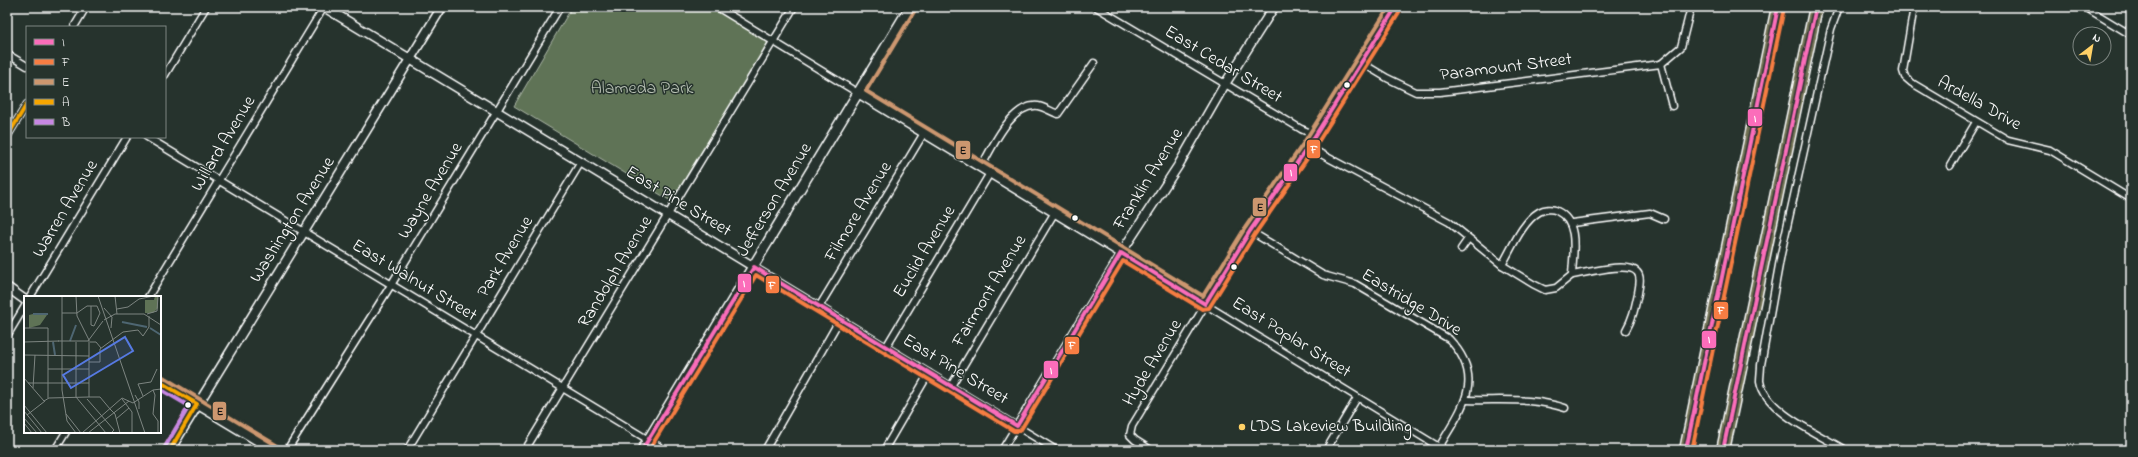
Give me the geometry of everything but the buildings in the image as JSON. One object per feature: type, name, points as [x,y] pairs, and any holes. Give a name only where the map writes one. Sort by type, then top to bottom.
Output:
[{"type":"highway","points":[[1686,450],[1778,7]]},
{"type":"highway","points":[[1723,450],[1816,7]]},
{"type":"main road","name":"Jefferson Avenue","points":[[642,450],[910,7]]},
{"type":"street","points":[[75,26],[86,7]]},
{"type":"street","points":[[166,73],[206,7]]},
{"type":"street","name":"East Pine Street","points":[[324,7],[1056,450]]},
{"type":"street","name":"Willard Avenue","points":[[149,296],[324,7]]},
{"type":"street","name":"Washington Avenue","points":[[170,450],[197,404],[305,233],[442,7]]},
{"type":"street","name":"Wayne Avenue","points":[[287,450],[391,285],[560,7]]},
{"type":"street","name":"East Poplar Street","points":[[717,7],[858,94],[1055,212],[1438,448]]},
{"type":"street","name":"Randolph Avenue","points":[[525,450],[794,7]]},
{"type":"street","name":"East Cedar Street","points":[[1096,7],[1301,129],[1315,135]]},
{"type":"street","name":"Franklin Avenue","points":[[1002,450],[1121,253],[1178,166],[1225,84],[1274,7]]},
{"type":"street","points":[[1315,135],[1362,63],[1396,7]]},
{"type":"street","points":[[1672,106],[1661,64],[1681,47],[1691,7]]},
{"type":"street","points":[[1839,7],[1828,43],[1781,254],[1761,365],[1760,382],[1777,408],[1790,418],[1845,450]]},
{"type":"street","name":"Ardella Drive","points":[[1914,7],[1903,71],[1905,77],[1912,83],[2008,140],[2050,150],[2131,199]]},
{"type":"street","points":[[2085,7],[2131,35]]},
{"type":"street","points":[[7,54],[26,65]]},
{"type":"street","points":[[981,167],[1010,120],[1024,108],[1038,106],[1058,114],[1094,63]]},
{"type":"street","name":"Paramount Street","points":[[1362,63],[1387,78],[1416,92],[1440,92],[1661,64]]},
{"type":"street","points":[[7,137],[26,106]]},
{"type":"street","points":[[1950,166],[1976,122]]},
{"type":"street","name":"Filmore Avenue","points":[[819,307],[924,133]]},
{"type":"street","name":"Hyde Avenue","points":[[1151,450],[1135,440],[1130,434],[1132,426],[1250,231],[1315,135]]},
{"type":"street","name":"Warren Avenue","points":[[31,296],[126,138]]},
{"type":"street","name":"East Walnut Street","points":[[149,138],[665,450]]},
{"type":"street","points":[[1308,147],[1449,222],[1468,239],[1502,265],[1545,290],[1556,288],[1572,275],[1622,266],[1631,267],[1638,272],[1640,280],[1634,317],[1626,330]]},
{"type":"street","name":"Park Avenue","points":[[407,450],[581,162]]},
{"type":"street","name":"Euclid Avenue","points":[[886,347],[990,173]]},
{"type":"street","points":[[1502,265],[1527,224],[1540,211],[1553,208],[1563,214],[1572,223],[1572,275]]},
{"type":"street","name":"Fairmont Avenue","points":[[951,386],[1055,212]]},
{"type":"street","points":[[1572,223],[1650,213],[1664,219]]},
{"type":"street","name":"Eastridge Drive","points":[[1250,231],[1324,275],[1355,284],[1449,339],[1460,351],[1467,366],[1469,384],[1466,400],[1438,448]]},
{"type":"street","points":[[1461,249],[1468,239]]},
{"type":"street","points":[[7,287],[24,299]]},
{"type":"street","points":[[7,336],[24,308]]},
{"type":"street","points":[[765,450],[840,319]]},
{"type":"street","points":[[884,450],[928,373]]},
{"type":"street","points":[[161,383],[273,450]]},
{"type":"street","points":[[1326,450],[1357,398]]},
{"type":"street","points":[[1466,400],[1510,402],[1525,399],[1549,402],[1565,408]]},
{"type":"street","points":[[55,450],[65,433]]},
{"type":"green space","name":"Alameda Park","points":[[572,7],[710,7],[769,43],[671,201],[514,106]]},
{"type":"transit line","name":"E","points":[[915,10],[866,91],[1203,296],[1245,228],[1303,144],[1389,7]]},
{"type":"transit line","name":"I","points":[[642,450],[754,267],[1017,426],[1121,253],[1205,304],[1250,231],[1308,147],[1396,7]]},
{"type":"transit line","name":"I","points":[[1686,450],[1778,7]]},
{"type":"transit line","name":"I","points":[[1723,450],[1816,7]]},
{"type":"transit line","name":"F","points":[[1692,450],[1784,8]]},
{"type":"transit line","name":"F","points":[[649,450],[756,275],[1014,431],[1020,431],[1123,261],[1202,309],[1209,308],[1255,234],[1313,150],[1401,10]]},
{"type":"transit line","name":"A","points":[[7,137],[26,106]]},
{"type":"transit line","name":"E","points":[[163,377],[276,445]]},
{"type":"transit line","name":"A","points":[[161,383],[197,404],[170,450]]},
{"type":"transit line","name":"B","points":[[161,390],[189,406],[165,447]]},
{"type":"transit line","name":"E","points":[[165,447],[192,401]]},
{"type":"place","name":"LDS Lakeview Building","points":[[1242,427]]}]
